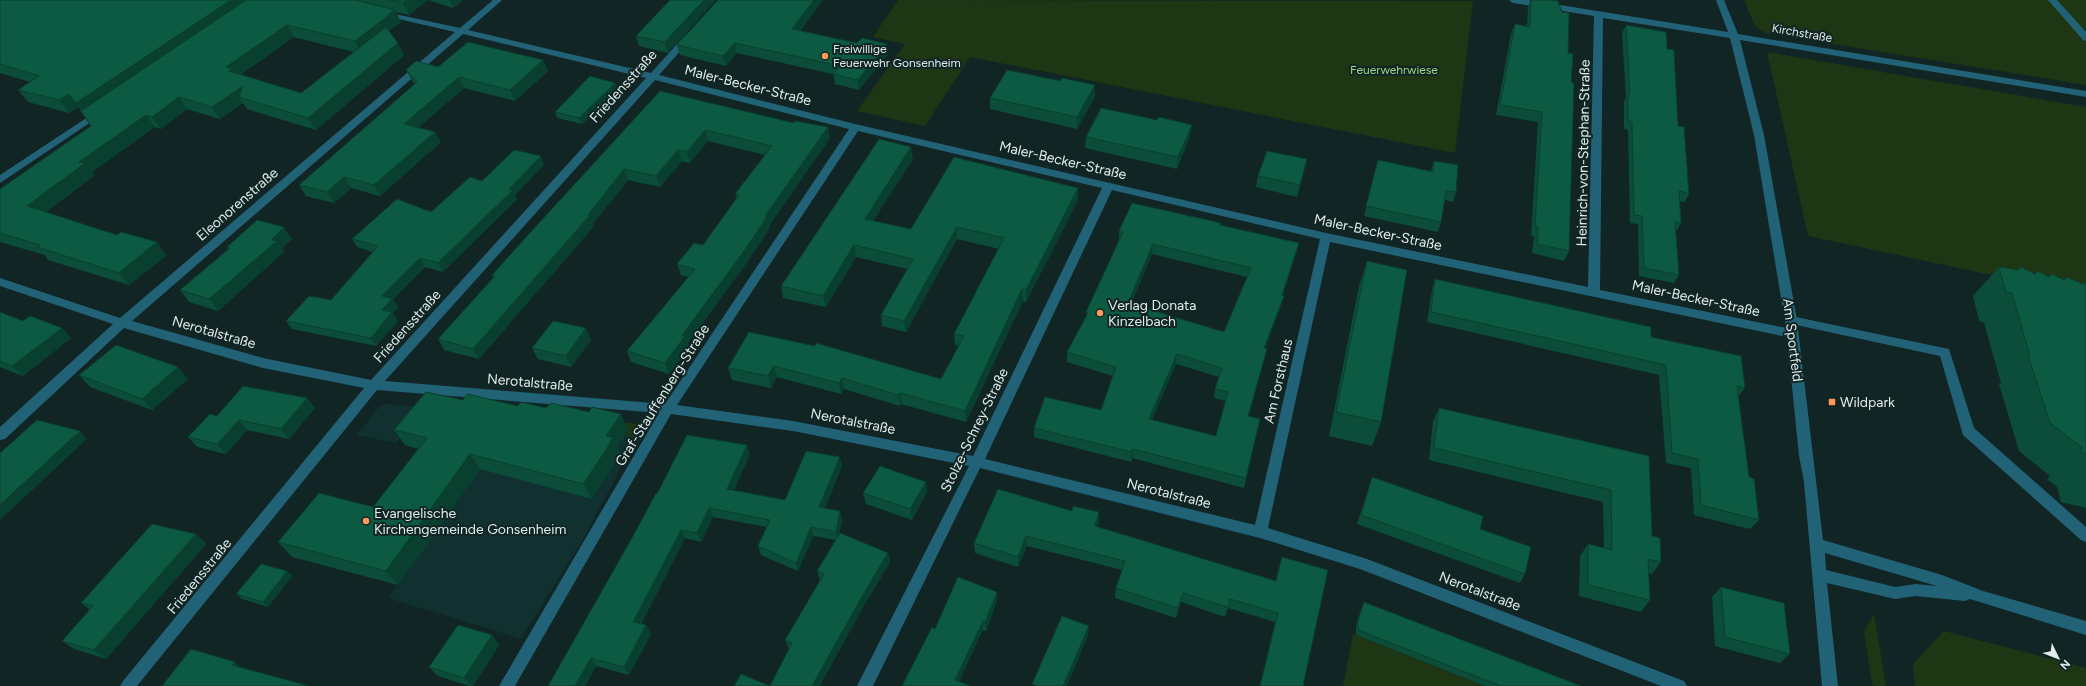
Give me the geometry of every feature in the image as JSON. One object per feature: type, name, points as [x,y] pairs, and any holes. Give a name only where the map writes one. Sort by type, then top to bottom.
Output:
[{"type":"street","name":"Eleonorenstraße","points":[[0,435],[122,323],[498,0]]},
{"type":"street","name":"Kirchstraße","points":[[1513,0],[1599,15],[1734,35],[2086,94]]},
{"type":"street","name":"Am Sportfeld","points":[[1720,0],[1734,35],[1759,135],[1791,320],[1811,482],[1830,686]]},
{"type":"street","points":[[2052,0],[2086,38]]},
{"type":"street","name":"Maler-Becker-Straße","points":[[376,11],[459,32],[652,76],[855,127],[1109,185],[1326,237],[1792,334]]},
{"type":"street","name":"Heinrich-von-Stephan-Straße","points":[[1594,292],[1599,15]]},
{"type":"street","name":"Friedensstraße","points":[[128,686],[374,385],[696,29]]},
{"type":"street","points":[[0,180],[107,107]]},
{"type":"street","name":"Graf-Stauffenberg-Straße","points":[[507,686],[668,409],[855,127]]},
{"type":"street","name":"Stolze-Schrey-Straße","points":[[865,686],[977,462],[1109,185]]},
{"type":"street","name":"Am Forsthaus","points":[[1260,532],[1326,237]]},
{"type":"street","name":"Nerotalstraße","points":[[0,282],[122,323],[263,362],[374,385],[668,409],[792,426],[977,462],[1260,532],[1362,563],[1679,686]]},
{"type":"street","points":[[1791,320],[1945,352],[1968,431],[2086,536]]},
{"type":"street","points":[[1816,544],[1942,581],[1981,597],[2086,628]]},
{"type":"street","points":[[1819,574],[1875,589],[1895,592],[1915,590],[1981,597]]},
{"type":"shaded area","points":[[387,404],[643,426],[586,534],[521,639],[388,598],[398,585],[437,453],[405,445],[424,422],[414,420],[396,443],[357,435],[379,407]]},
{"type":"green space","name":"Feuerwehrwiese","points":[[898,0],[1473,1],[1455,153],[970,57],[925,126],[857,111],[905,44],[873,37]]},
{"type":"green space","points":[[1744,0],[2086,0],[2086,85],[1766,33],[1755,26]]},
{"type":"green space","points":[[1767,52],[2086,107],[2086,295],[1808,236]]},
{"type":"green space","points":[[531,415],[641,424],[643,428],[637,439],[625,435],[628,430]]},
{"type":"green space","points":[[1874,614],[1886,686],[1873,686],[1872,683],[1864,631]]},
{"type":"green space","points":[[1944,631],[2086,668],[2086,686],[1915,686],[1913,664]]},
{"type":"green space","points":[[1353,634],[1485,686],[1343,686]]},
{"type":"building","points":[[0,0],[231,0],[76,103],[69,94],[59,100],[18,90],[39,76],[0,64]]},
{"type":"building","points":[[246,0],[355,0],[395,10],[355,41],[287,25],[226,67],[233,69],[229,71],[301,93],[386,27],[398,43],[308,118],[239,97],[243,86],[212,107],[179,97],[152,117],[146,115],[79,162],[85,163],[27,206],[117,235],[121,232],[157,242],[119,273],[37,247],[40,245],[0,233],[0,189],[91,126],[81,111]]},
{"type":"building","points":[[390,0],[407,0],[403,3]]},
{"type":"building","points":[[670,0],[704,0],[665,42],[636,36]]},
{"type":"building","points":[[718,0],[814,0],[792,29],[857,43],[862,38],[887,44],[858,80],[833,74],[840,66],[735,43],[723,56],[677,45]]},
{"type":"building","points":[[1531,0],[1558,1],[1562,12],[1569,13],[1568,53],[1573,54],[1571,82],[1574,83],[1569,251],[1537,244],[1538,227],[1535,226],[1542,112],[1500,105],[1515,24],[1530,27]]},
{"type":"building","points":[[1626,25],[1666,32],[1667,49],[1674,50],[1678,126],[1684,127],[1689,194],[1679,191],[1681,223],[1675,222],[1679,275],[1644,268],[1642,216],[1634,215],[1632,122],[1628,121],[1628,94],[1630,94]]},
{"type":"building","points":[[468,42],[543,60],[510,90],[459,77],[404,124],[435,132],[374,185],[344,177],[327,192],[299,185],[417,82],[406,70],[416,61],[438,67]]},
{"type":"building","points":[[1007,70],[1061,81],[1062,78],[1095,85],[1077,117],[990,98]]},
{"type":"building","points":[[590,76],[615,83],[579,118],[555,112]]},
{"type":"building","points":[[660,91],[794,123],[795,121],[828,127],[765,216],[767,217],[742,254],[682,335],[685,336],[665,363],[627,351],[695,269],[677,264],[694,243],[703,245],[739,195],[735,194],[772,146],[705,130],[687,152],[678,150],[656,176],[624,169],[588,215],[590,215],[473,349],[438,339],[495,276],[492,275]]},
{"type":"building","points":[[1101,108],[1157,120],[1159,117],[1192,125],[1178,157],[1086,137]]},
{"type":"building","points":[[879,139],[911,147],[865,219],[911,229],[954,157],[1078,188],[1026,290],[1022,289],[965,411],[900,393],[898,395],[842,378],[839,383],[774,366],[768,376],[728,368],[749,332],[815,346],[816,343],[941,379],[964,336],[954,334],[1004,238],[957,227],[904,321],[881,315],[913,259],[854,245],[823,296],[781,286]]},
{"type":"building","points":[[514,150],[541,156],[509,189],[513,190],[438,263],[420,258],[382,296],[392,299],[382,310],[392,312],[371,338],[286,321],[309,296],[331,300],[378,246],[352,239],[397,199],[431,212],[470,177],[482,181]]},
{"type":"building","points":[[1267,151],[1307,159],[1300,185],[1258,176]]},
{"type":"building","points":[[1378,160],[1433,172],[1434,161],[1458,165],[1456,192],[1446,191],[1441,222],[1366,206]]},
{"type":"building","points":[[1132,203],[1221,223],[1220,225],[1299,243],[1282,295],[1284,296],[1264,348],[1267,349],[1248,416],[1260,419],[1246,478],[1133,449],[1131,452],[1034,428],[1045,397],[1101,410],[1116,367],[1067,352],[1088,313],[1086,312],[1123,232],[1119,231]],"holes":[[[1153,244],[1251,268],[1224,332],[1128,303]],[[1177,354],[1222,368],[1215,389],[1228,392],[1216,436],[1149,419]]]},
{"type":"building","points":[[257,220],[284,227],[271,240],[277,241],[209,299],[180,290],[230,248],[227,247]]},
{"type":"building","points":[[1367,261],[1407,270],[1381,422],[1336,412]]},
{"type":"building","points":[[1999,267],[2018,270],[2021,267],[2035,274],[2038,271],[2049,277],[2052,274],[2064,280],[2067,277],[2086,284],[2086,455],[2080,451],[2083,448],[2050,423],[2028,355],[2030,356],[2012,293],[2006,292]]},
{"type":"building","points":[[1435,279],[1651,327],[1651,337],[1741,356],[1745,388],[1737,386],[1749,477],[1754,479],[1759,520],[1701,505],[1698,459],[1672,453],[1666,365],[1431,312]]},
{"type":"building","points":[[0,312],[23,321],[30,316],[62,328],[12,366],[0,361]]},
{"type":"building","points":[[553,321],[586,328],[566,356],[532,348]]},
{"type":"building","points":[[116,345],[178,367],[142,399],[79,375]]},
{"type":"building","points":[[243,386],[307,398],[281,429],[239,420],[217,444],[188,437],[210,414],[217,416]]},
{"type":"building","points":[[426,392],[463,400],[467,394],[518,406],[521,402],[546,408],[551,403],[589,412],[592,407],[621,414],[606,436],[613,437],[606,450],[583,484],[470,454],[386,571],[278,542],[319,493],[373,507],[427,438],[394,430]]},
{"type":"building","points":[[1439,408],[1649,456],[1652,536],[1660,538],[1661,562],[1648,559],[1650,600],[1588,585],[1588,544],[1612,550],[1611,490],[1434,448]]},
{"type":"building","points":[[37,420],[80,431],[0,505],[0,453]]},
{"type":"building","points":[[687,435],[747,445],[727,489],[785,500],[806,451],[840,457],[819,507],[840,511],[836,532],[811,527],[796,563],[758,546],[770,520],[709,508],[697,533],[681,530],[633,622],[646,625],[624,667],[591,658],[575,686],[548,686],[656,493],[657,494]]},
{"type":"building","points":[[880,466],[926,482],[910,509],[863,493]]},
{"type":"building","points":[[1372,477],[1483,516],[1480,529],[1531,547],[1525,574],[1361,515]]},
{"type":"building","points":[[998,489],[1072,511],[1073,506],[1099,512],[1095,526],[1276,581],[1282,557],[1328,570],[1303,686],[1260,686],[1278,613],[1230,599],[1228,607],[1183,593],[1178,608],[1116,588],[1125,561],[1026,536],[1018,557],[974,543]]},
{"type":"building","points":[[152,524],[196,534],[94,650],[62,641],[93,606],[81,603]]},
{"type":"building","points":[[840,533],[888,553],[812,686],[770,686],[792,643],[785,640],[824,574],[817,571]]},
{"type":"building","points":[[261,564],[287,571],[263,602],[236,594]]},
{"type":"building","points":[[958,577],[997,592],[985,622],[983,621],[955,680],[970,686],[902,686],[932,627],[935,629]]},
{"type":"building","points":[[1721,587],[1784,603],[1790,654],[1725,637]]},
{"type":"building","points":[[1364,602],[1581,686],[1501,686],[1358,630],[1358,620]]},
{"type":"building","points":[[1062,616],[1089,626],[1063,686],[1037,686],[1032,684]]},
{"type":"building","points":[[458,625],[492,635],[464,678],[429,667]]},
{"type":"building","points":[[191,649],[235,662],[232,665],[309,686],[162,686]]},
{"type":"building","points":[[741,674],[770,686],[734,686]]},
{"type":"place","name":"Freiwillige Feuerwehr Gonsenheim","points":[[825,56]]},
{"type":"place","name":"Verlag Donata Kinzelbach","points":[[1100,313]]},
{"type":"place","name":"Wildpark","points":[[1832,402]]},
{"type":"place","name":"Evangelische Kirchengemeinde Gonsenheim","points":[[366,521]]}]
